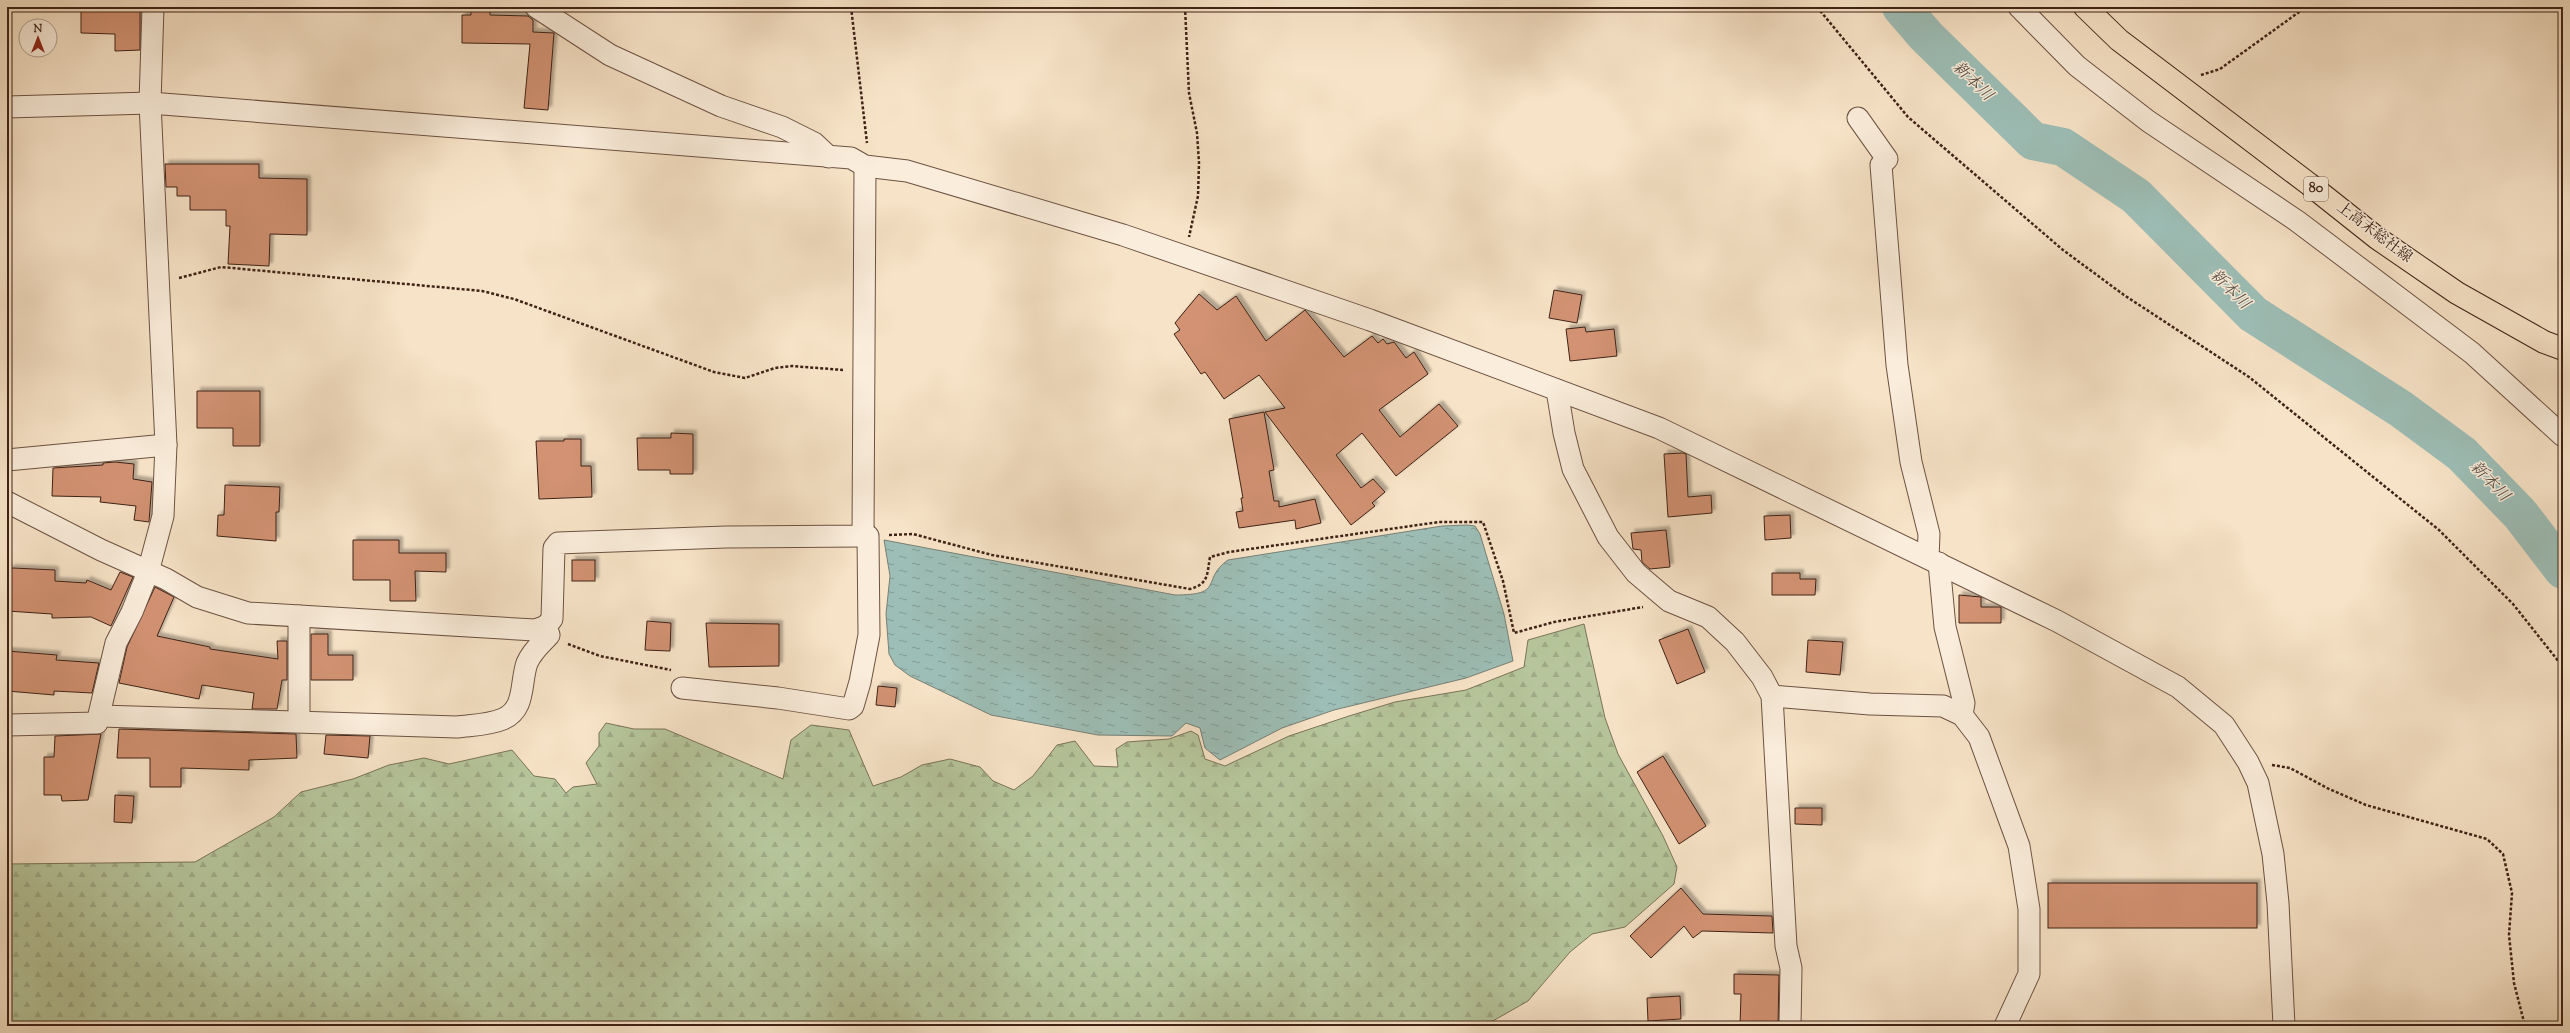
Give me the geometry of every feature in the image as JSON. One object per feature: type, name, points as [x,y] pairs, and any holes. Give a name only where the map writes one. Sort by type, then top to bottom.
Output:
[{"type":"main road","name":"上高末総社線","points":[[2085,7],[2120,40],[2173,83],[2309,184],[2383,243],[2457,293],[2544,342],[2563,349]]},
{"type":"street","points":[[7,725],[97,723],[100,716],[116,643],[132,612],[148,572],[163,516],[166,444],[150,103],[153,7]]},
{"type":"street","points":[[536,7],[610,56],[721,106],[782,127],[814,143],[829,157]]},
{"type":"street","points":[[2019,7],[2077,66],[2148,120],[2297,221],[2472,352],[2563,436]]},
{"type":"street","points":[[7,107],[150,103],[851,158],[865,166],[906,171],[1123,235],[1370,320],[1659,428],[2057,620],[2178,687],[2224,725],[2248,762],[2258,783],[2273,854],[2278,903],[2284,1026]]},
{"type":"street","points":[[1858,118],[1887,159],[1881,165],[1897,366],[1911,462],[1929,534],[1945,627],[1964,703],[1962,715]]},
{"type":"street","points":[[100,716],[299,720],[457,727],[503,719],[512,713],[523,695],[523,678],[528,663],[533,651],[548,630],[552,619],[554,548],[558,542],[726,537],[863,536],[865,166]]},
{"type":"street","points":[[1557,390],[1564,433],[1573,469],[1608,537],[1636,573],[1669,601],[1708,617],[1735,642],[1762,677],[1772,696],[1786,946],[1791,968],[1790,1026]]},
{"type":"street","points":[[7,460],[166,444]]},
{"type":"street","points":[[7,502],[197,597],[248,613],[548,630]]},
{"type":"street","points":[[682,688],[778,698],[849,709],[853,706],[860,682],[869,635],[868,536]]},
{"type":"street","points":[[299,616],[299,720]]},
{"type":"street","points":[[1772,696],[1870,704],[1943,706],[1962,715],[1979,737],[2019,846],[2029,909],[2029,974],[2012,1016],[2005,1026]]},
{"type":"path","points":[[851,7],[868,148],[865,166]]},
{"type":"path","points":[[1183,256],[1192,228],[1198,196],[1199,163],[1197,133],[1189,93],[1185,7]]},
{"type":"path","points":[[1817,7],[1908,117],[2063,250],[2124,295],[2249,377],[2439,530],[2502,592],[2563,667]]},
{"type":"path","points":[[2173,83],[2220,70],[2306,7]]},
{"type":"path","points":[[159,282],[220,268],[482,291],[514,299],[714,372],[745,378],[775,368],[792,366],[864,371]]},
{"type":"path","points":[[868,536],[913,534],[992,555],[1190,589],[1200,586],[1207,578],[1210,557],[1228,552],[1439,522],[1471,520],[1483,522],[1503,581],[1514,634],[1554,622],[1669,601]]},
{"type":"path","points":[[548,630],[578,650],[675,671],[682,688]]},
{"type":"path","points":[[2248,762],[2290,768],[2329,789],[2366,805],[2462,830],[2487,839],[2498,849],[2503,854],[2512,893],[2509,935],[2514,983],[2525,1026]]},
{"type":"green space","points":[[1584,624],[1605,718],[1618,754],[1663,836],[1677,867],[1674,884],[1625,927],[1592,934],[1570,952],[1528,1001],[1484,1026],[7,1026],[7,864],[195,862],[274,817],[301,792],[353,779],[389,765],[424,758],[449,764],[512,750],[534,776],[555,779],[566,793],[573,787],[597,784],[586,763],[599,746],[599,733],[606,723],[634,729],[665,729],[783,779],[791,740],[811,725],[849,730],[873,786],[901,777],[922,765],[950,759],[980,767],[993,781],[1014,790],[1033,776],[1057,745],[1075,741],[1094,766],[1118,767],[1116,749],[1127,742],[1169,739],[1191,731],[1198,735],[1205,759],[1225,766],[1289,736],[1349,716],[1395,702],[1466,690],[1524,667],[1528,640]]},
{"type":"water","points":[[1442,526],[1475,526],[1480,534],[1504,614],[1513,661],[1466,678],[1334,710],[1282,728],[1220,760],[1205,748],[1200,728],[1186,723],[1172,736],[1098,735],[991,715],[910,676],[895,665],[889,654],[886,614],[890,576],[884,540],[1175,595],[1191,594],[1207,589],[1220,567],[1228,560]]},
{"type":"building","points":[[81,7],[140,7],[140,50],[115,51],[115,34],[81,33]]},
{"type":"building","points":[[471,7],[490,7],[490,15],[528,16],[533,20],[533,32],[554,33],[548,110],[524,108],[530,44],[462,43],[462,15],[471,15]]},
{"type":"building","points":[[165,164],[259,164],[259,178],[307,179],[307,235],[270,234],[269,266],[228,264],[230,226],[226,226],[226,210],[190,210],[190,196],[177,196],[177,187],[166,187]]},
{"type":"building","points":[[1554,290],[1582,295],[1577,323],[1549,318]]},
{"type":"building","points":[[1199,294],[1217,310],[1236,296],[1266,341],[1305,310],[1344,357],[1372,336],[1378,343],[1383,339],[1387,344],[1394,342],[1406,358],[1414,352],[1428,374],[1379,410],[1400,437],[1439,404],[1458,426],[1396,476],[1362,433],[1336,455],[1361,488],[1373,479],[1385,492],[1372,503],[1375,506],[1351,525],[1265,412],[1285,408],[1259,375],[1224,399],[1205,372],[1201,374],[1174,334],[1180,330],[1175,323]]},
{"type":"building","points":[[1585,327],[1586,332],[1614,329],[1617,356],[1570,361],[1566,329]]},
{"type":"building","points":[[197,391],[260,391],[260,446],[233,446],[233,428],[197,428]]},
{"type":"building","points":[[1264,412],[1274,470],[1269,471],[1274,501],[1279,501],[1279,507],[1315,499],[1321,523],[1296,529],[1295,520],[1239,528],[1236,512],[1243,511],[1241,498],[1243,498],[1229,419]]},
{"type":"building","points":[[671,433],[693,434],[693,474],[670,474],[670,470],[638,470],[637,438],[671,438]]},
{"type":"building","points":[[564,439],[581,439],[581,466],[591,466],[592,497],[539,499],[536,441],[564,441]]},
{"type":"building","points":[[1664,454],[1686,454],[1688,497],[1711,495],[1712,513],[1668,517]]},
{"type":"building","points":[[115,462],[134,464],[133,479],[152,482],[149,522],[134,520],[136,506],[100,502],[101,497],[52,496],[53,468],[103,465],[103,463]]},
{"type":"building","points":[[225,485],[280,487],[279,512],[276,512],[276,541],[217,536],[218,515],[224,515]]},
{"type":"building","points":[[1790,515],[1791,538],[1765,540],[1764,516]]},
{"type":"building","points":[[1666,530],[1670,567],[1650,569],[1642,562],[1641,550],[1633,549],[1631,533]]},
{"type":"building","points":[[353,540],[399,540],[399,553],[446,553],[446,572],[415,571],[416,601],[390,601],[390,580],[353,580]]},
{"type":"building","points":[[572,560],[595,560],[595,581],[572,581]]},
{"type":"building","points":[[13,568],[55,570],[55,581],[86,583],[87,580],[111,590],[120,572],[133,577],[111,626],[91,617],[52,618],[52,614],[7,611],[7,570]]},
{"type":"building","points":[[1772,573],[1800,573],[1800,579],[1816,579],[1815,595],[1772,595]]},
{"type":"building","points":[[155,587],[174,597],[157,636],[210,647],[210,649],[278,659],[277,641],[287,641],[287,680],[282,680],[277,709],[252,709],[254,693],[202,685],[199,699],[119,683],[127,647]]},
{"type":"building","points":[[1959,595],[1981,597],[1981,607],[2001,607],[2001,623],[1959,623]]},
{"type":"building","points":[[647,621],[671,623],[670,651],[645,650]]},
{"type":"building","points":[[706,623],[779,624],[779,666],[709,667]]},
{"type":"building","points":[[1688,629],[1705,672],[1677,684],[1659,640]]},
{"type":"building","points":[[311,634],[328,634],[328,655],[353,655],[353,680],[311,680]]},
{"type":"building","points":[[1808,640],[1843,642],[1840,675],[1806,672]]},
{"type":"building","points":[[7,651],[57,655],[56,660],[99,663],[92,693],[54,691],[54,695],[7,691]]},
{"type":"building","points":[[878,686],[897,688],[895,707],[876,705]]},
{"type":"building","points":[[119,729],[296,734],[297,758],[249,760],[249,770],[181,768],[181,787],[150,787],[150,758],[117,758]]},
{"type":"building","points":[[101,734],[88,800],[62,801],[61,795],[44,795],[44,757],[54,757],[55,736]]},
{"type":"building","points":[[326,735],[370,736],[368,758],[324,754]]},
{"type":"building","points":[[1663,756],[1706,826],[1679,844],[1637,772]]},
{"type":"building","points":[[115,795],[134,796],[132,823],[114,822]]},
{"type":"building","points":[[1795,808],[1822,808],[1822,825],[1795,824]]},
{"type":"building","points":[[2048,883],[2257,883],[2257,928],[2048,928]]},
{"type":"building","points":[[1681,888],[1703,914],[1772,916],[1773,933],[1702,931],[1693,938],[1684,926],[1651,958],[1630,936]]},
{"type":"building","points":[[1734,974],[1779,975],[1778,1026],[1740,1026],[1741,994],[1734,994]]},
{"type":"building","points":[[1680,996],[1681,1019],[1648,1021],[1647,998]]},
{"type":"waterway","name":"新本川","points":[[1901,7],[1926,36],[2033,141],[2063,147],[2136,196],[2253,314],[2401,409],[2462,454],[2520,514],[2563,570]]}]
